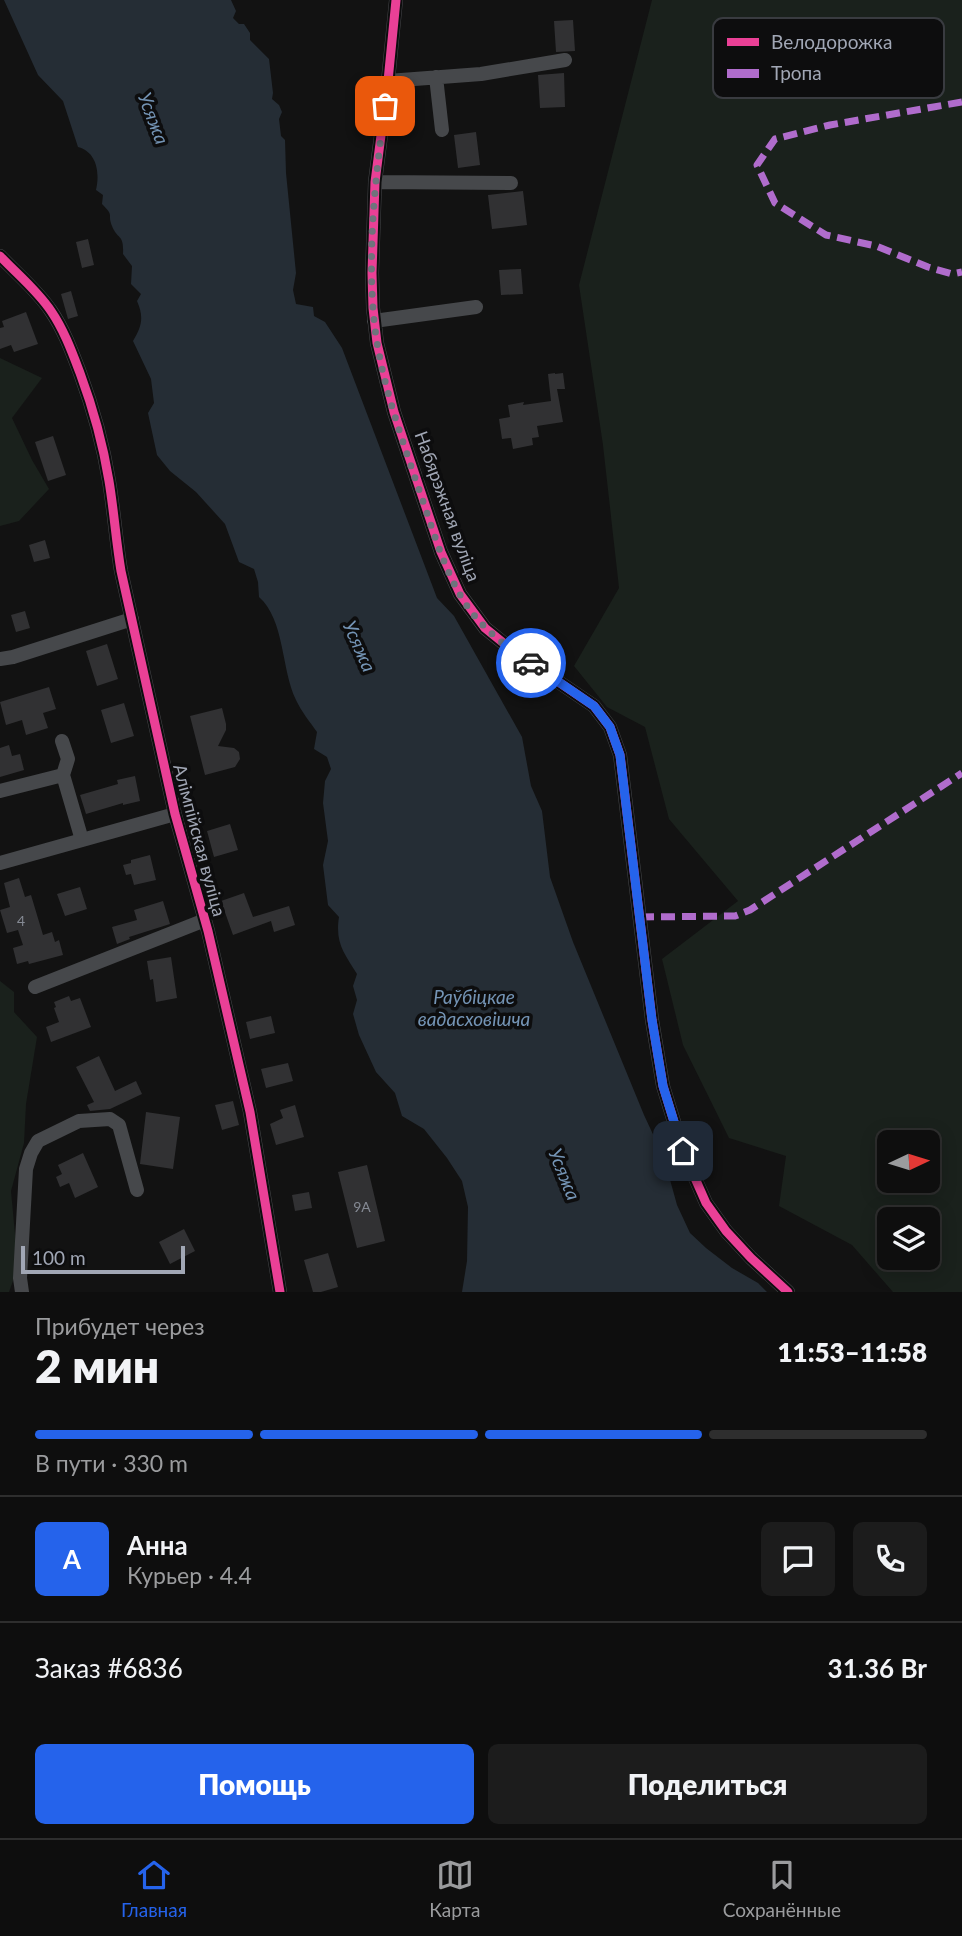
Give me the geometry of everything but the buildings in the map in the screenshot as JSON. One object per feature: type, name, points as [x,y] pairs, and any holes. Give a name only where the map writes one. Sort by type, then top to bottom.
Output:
[{"type":"street","name":"Набярэжная вуліца","points":[[396,0],[375,182],[372,273],[377,343],[394,412],[441,552],[460,594],[485,628],[516,653],[594,706],[610,727],[620,755],[652,1020],[663,1086],[683,1151],[706,1203],[719,1222],[751,1258],[788,1292]]},
{"type":"street","points":[[388,81],[481,74],[565,60]]},
{"type":"street","points":[[436,77],[442,130]]},
{"type":"street","points":[[375,182],[511,183]]},
{"type":"street","name":"Алімпійская вуліца","points":[[0,256],[34,289],[51,311],[70,346],[89,397],[105,461],[119,558],[175,814],[205,920],[250,1112],[276,1290]]},
{"type":"street","points":[[374,321],[476,307]]},
{"type":"street","points":[[0,659],[132,619]]},
{"type":"street","points":[[62,741],[68,760],[63,775],[82,841]]},
{"type":"street","points":[[0,791],[63,775]]},
{"type":"street","points":[[0,863],[175,814]]},
{"type":"street","points":[[35,987],[205,920]]},
{"type":"street","points":[[22,1292],[20,1278],[26,1169],[38,1141],[79,1121],[110,1119],[119,1125],[137,1190]]},
{"type":"shaded area","points":[[652,0],[962,0],[962,1292],[893,1292],[852,1245],[779,1206],[786,1156],[729,1138],[683,1045],[662,959],[738,901],[669,819],[645,727],[607,707],[574,666],[619,588],[603,445],[579,285]]},
{"type":"shaded area","points":[[0,358],[42,378],[12,418],[49,489],[19,521],[0,526]]},
{"type":"shaded area","points":[[0,981],[14,992],[14,1012],[37,1037],[26,1104],[24,1143],[11,1191],[18,1267],[9,1292],[0,1292]]},
{"type":"water","name":"Раўбіцкае вадасховішча","points":[[4,0],[231,0],[236,11],[233,18],[239,24],[244,24],[250,33],[250,40],[269,59],[272,99],[282,112],[279,119],[281,136],[285,140],[296,304],[313,307],[314,316],[325,322],[342,348],[437,598],[454,616],[522,737],[531,786],[542,811],[550,877],[573,942],[664,1158],[677,1205],[690,1233],[732,1268],[758,1283],[767,1292],[462,1292],[467,1261],[468,1207],[462,1181],[424,1129],[402,1116],[395,1093],[376,1072],[359,1035],[353,1014],[357,1000],[353,986],[357,974],[340,941],[339,917],[328,905],[323,865],[328,841],[323,803],[325,781],[331,769],[327,757],[314,749],[317,732],[300,708],[291,688],[274,618],[259,597],[254,569],[239,562],[225,524],[157,455],[148,413],[154,403],[151,379],[133,341],[141,321],[137,301],[141,294],[131,284],[132,266],[123,254],[122,240],[114,231],[110,213],[102,204],[103,195],[96,190],[96,164],[89,153],[78,147],[63,101],[38,75]]},
{"type":"marked path","points":[[962,102],[830,125],[775,139],[757,165],[775,203],[826,235],[876,246],[952,274],[962,272]]},
{"type":"marked path","points":[[640,917],[735,916],[750,910],[962,773]]},
{"type":"cycle path","points":[[396,0],[375,182],[372,273],[377,343],[394,412],[441,552],[460,594],[485,628],[516,653],[594,706],[610,727],[620,755],[652,1020],[663,1086],[683,1151],[706,1203],[726,1231],[788,1292]]},
{"type":"cycle path","points":[[0,256],[40,296],[56,318],[77,365],[97,426],[109,481],[121,571],[175,814],[208,931],[250,1112],[280,1292]]},
{"type":"way so far","points":[[385,106],[375,182],[372,273],[377,343],[385,378],[441,552],[460,594],[485,628],[531,663]]},
{"type":"route","points":[[531,663],[594,706],[610,727],[620,755],[652,1020],[663,1086],[683,1151]]},
{"type":"water label","name":"Усяжа","points":[[154,118]]},
{"type":"water label","name":"Усяжа","points":[[360,646]]},
{"type":"water label","name":"Усяжа","points":[[565,1174]]}]
